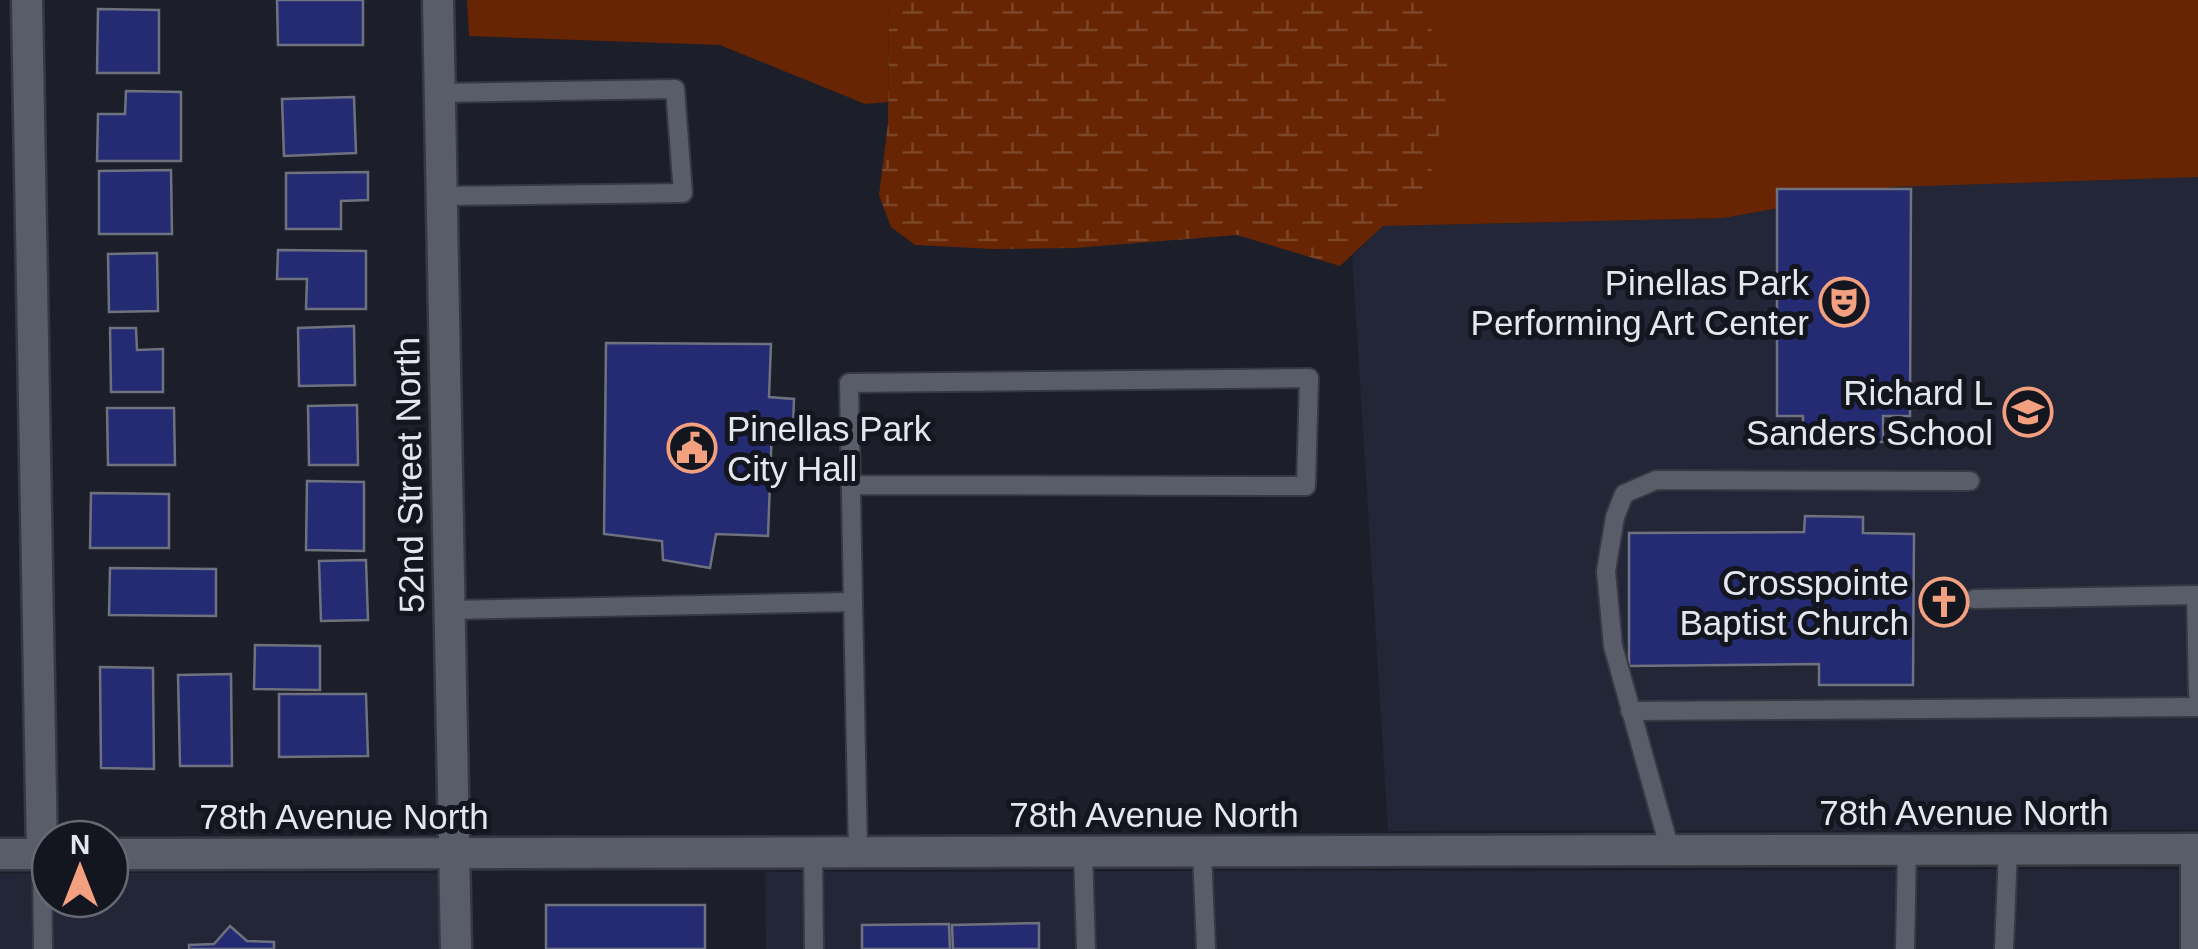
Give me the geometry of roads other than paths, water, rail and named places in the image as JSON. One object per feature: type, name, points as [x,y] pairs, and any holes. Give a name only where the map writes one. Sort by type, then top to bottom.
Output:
[{"type":"street","points":[[26,0],[45,819]]},
{"type":"street","name":"52nd Street North","points":[[438,0],[456,949]]},
{"type":"street","name":"78th Avenue North","points":[[130,854],[2194,849]]},
{"type":"street","points":[[0,854],[30,854]]},
{"type":"lane","points":[[440,93],[675,90],[683,193],[442,196]]},
{"type":"lane","points":[[851,485],[1306,486],[1309,378],[848,384],[858,852]]},
{"type":"lane","points":[[1670,850],[1613,646],[1606,570],[1615,518],[1624,494],[1656,480],[1970,481]]},
{"type":"lane","points":[[1974,599],[2196,596],[2198,694]]},
{"type":"lane","points":[[450,610],[853,602]]},
{"type":"lane","points":[[1630,711],[2198,708]]},
{"type":"lane","points":[[1905,949],[1907,849]]},
{"type":"lane","points":[[2004,949],[2008,849]]},
{"type":"lane","points":[[2190,949],[2194,849]]},
{"type":"lane","points":[[1083,851],[1086,949]]},
{"type":"lane","points":[[1202,851],[1206,949]]},
{"type":"lane","points":[[813,852],[814,949]]},
{"type":"lane","points":[[43,949],[44,919]]},
{"type":"place","name":"Pinellas Park Performing Art Center","points":[[1844,302]]},
{"type":"place","name":"Richard L Sanders School","points":[[2028,412]]},
{"type":"place","name":"Pinellas Park City Hall","points":[[692,448]]},
{"type":"place","name":"Crosspointe Baptist Church","points":[[1944,602]]}]
